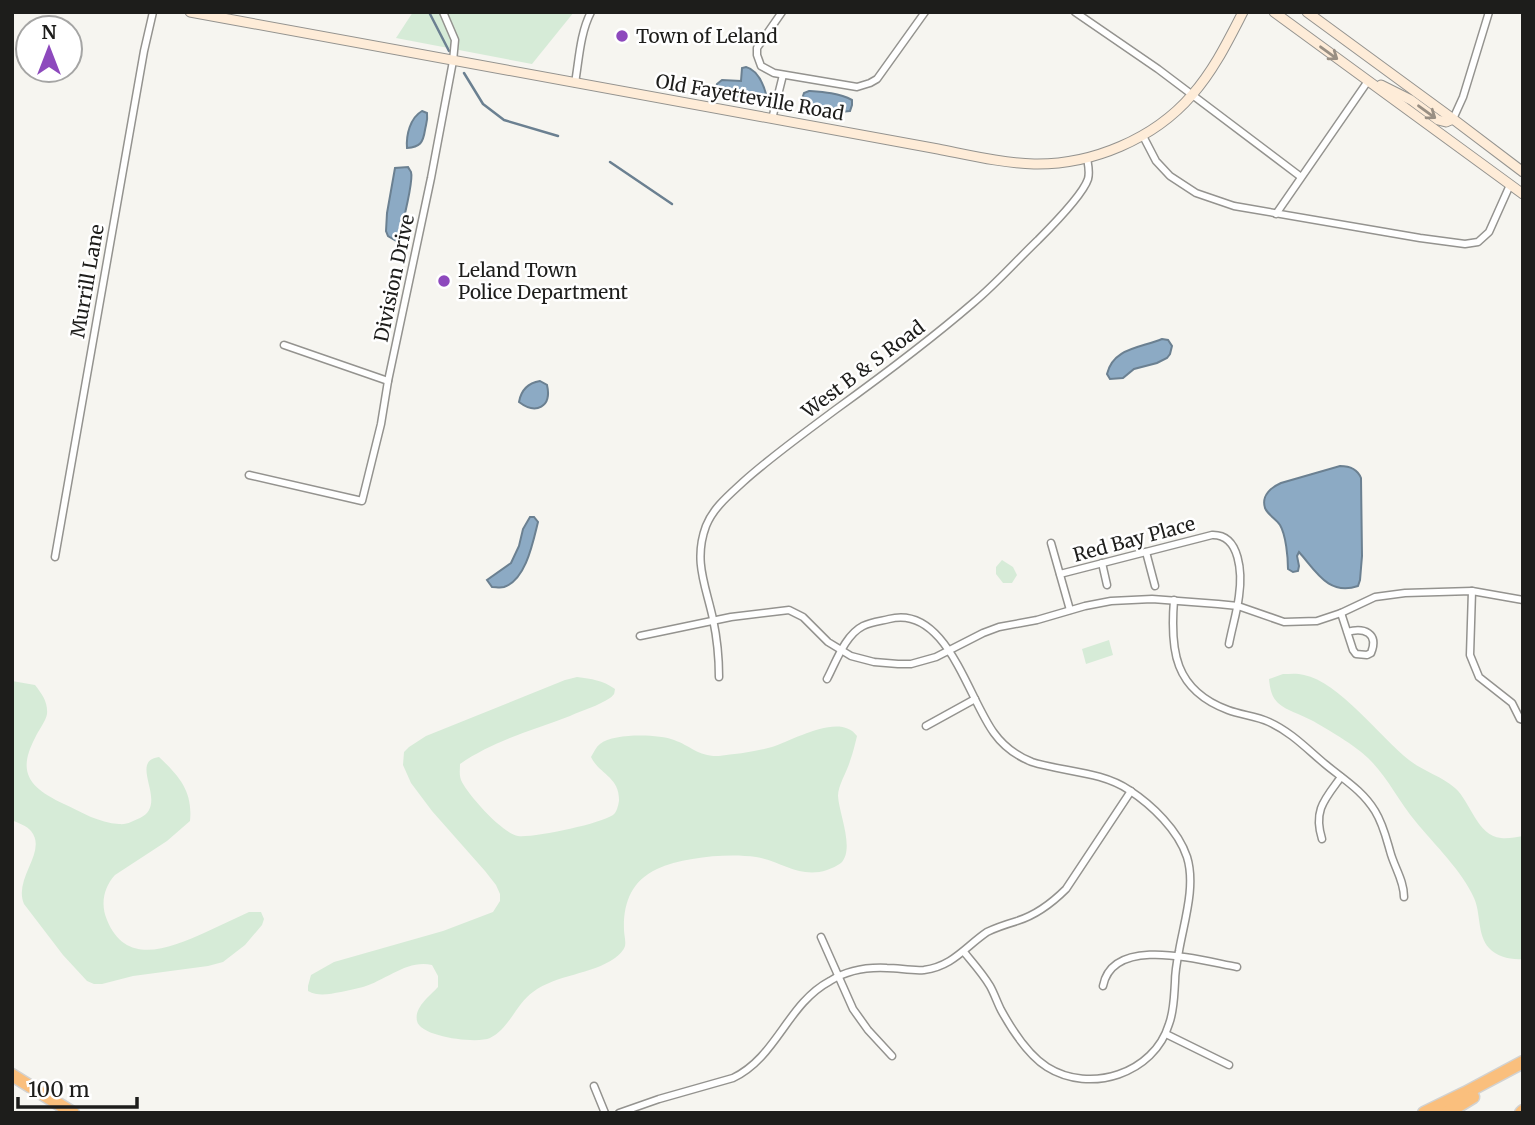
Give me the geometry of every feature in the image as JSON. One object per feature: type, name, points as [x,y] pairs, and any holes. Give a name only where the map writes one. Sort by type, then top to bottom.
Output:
[{"type":"highway","points":[[1424,1113],[1523,1063]]},
{"type":"highway","points":[[1447,1113],[1523,1063]]},
{"type":"highway","points":[[12,1075],[73,1113]]},
{"type":"street","name":"Murrill Lane","points":[[55,557],[153,12]]},
{"type":"street","name":"Old Fayetteville Road","points":[[190,12],[1031,164],[1051,164],[1087,158],[1143,136],[1192,96],[1223,51],[1242,12]]},
{"type":"street","name":"Division Drive","points":[[249,475],[362,501],[381,424],[453,61],[455,40],[443,12]]},
{"type":"street","points":[[575,83],[583,33],[591,12]]},
{"type":"street","points":[[782,12],[757,48],[761,66],[783,75],[857,87],[877,79],[925,12]]},
{"type":"street","points":[[1075,12],[1158,69],[1301,177]]},
{"type":"street","points":[[1274,12],[1523,194]]},
{"type":"street","points":[[1307,12],[1523,172]]},
{"type":"street","points":[[1358,74],[1411,100],[1438,120],[1446,122],[1453,119],[1464,97],[1489,12]]},
{"type":"street","points":[[772,119],[783,75]]},
{"type":"street","points":[[1276,214],[1368,81]]},
{"type":"street","points":[[1143,136],[1156,161],[1170,176],[1196,193],[1234,206],[1420,238],[1473,244],[1484,238],[1510,185]]},
{"type":"street","name":"West B & S Road","points":[[719,677],[713,620],[702,582],[700,555],[701,540],[714,512],[773,455],[885,374],[974,303],[1055,223],[1084,187],[1089,172],[1087,158]]},
{"type":"street","points":[[284,345],[388,381]]},
{"type":"street","name":"Red Bay Place","points":[[1060,574],[1212,534],[1224,536],[1233,545],[1238,559],[1240,585],[1237,606]]},
{"type":"street","points":[[1051,543],[1070,610]]},
{"type":"street","points":[[1146,552],[1154,586]]},
{"type":"street","points":[[1102,563],[1107,584]]},
{"type":"street","points":[[640,636],[713,620],[789,610],[803,617],[820,636],[842,651],[862,659],[898,664],[923,661],[949,651],[990,629],[1037,620],[1098,603],[1126,599],[1153,598],[1237,606],[1284,622],[1317,621],[1375,597],[1405,593],[1472,591],[1523,600]]},
{"type":"street","points":[[1472,591],[1470,655],[1479,677],[1512,703],[1523,720]]},
{"type":"street","points":[[1174,600],[1172,637],[1176,658],[1183,674],[1196,691],[1215,704],[1259,718],[1290,734],[1357,789],[1379,818],[1391,856],[1403,882],[1404,897]]},
{"type":"street","points":[[1229,644],[1237,606]]},
{"type":"street","points":[[1341,613],[1347,632],[1356,654],[1371,653],[1373,637],[1361,630],[1347,632]]},
{"type":"street","points":[[827,679],[850,638],[863,626],[902,617],[918,620],[931,628],[942,640],[996,736],[1004,745],[1022,758],[1043,766],[1102,778],[1122,785],[1153,810],[1174,833],[1188,860],[1189,892],[1178,956],[1172,1015],[1161,1042],[1147,1058],[1128,1071],[1106,1078],[1081,1079],[1069,1077],[1046,1066],[1022,1043],[1005,1017],[988,982],[964,952]]},
{"type":"street","points":[[926,726],[975,699]]},
{"type":"street","points":[[1322,839],[1318,815],[1341,776]]},
{"type":"street","points":[[620,1113],[742,1074],[766,1054],[807,998],[837,977],[874,968],[912,971],[934,968],[954,959],[995,928],[1038,912],[1057,898],[1072,881],[1131,791]]},
{"type":"street","points":[[821,937],[837,977],[860,1020],[892,1056]]},
{"type":"street","points":[[1103,986],[1110,969],[1124,960],[1143,955],[1178,956],[1237,967]]},
{"type":"street","points":[[1166,1034],[1229,1065]]},
{"type":"street","points":[[594,1086],[605,1113]]},
{"type":"green space","points":[[413,12],[574,12],[532,64],[396,38]]},
{"type":"green space","points":[[1002,560],[1013,567],[1017,575],[1012,583],[1003,583],[996,574],[996,567]]},
{"type":"green space","points":[[1109,640],[1113,655],[1086,664],[1082,649]]},
{"type":"green space","points":[[1283,674],[1304,675],[1331,688],[1409,760],[1455,788],[1480,825],[1493,836],[1523,836],[1523,959],[1496,954],[1485,943],[1476,904],[1469,888],[1375,765],[1341,738],[1278,703],[1271,692],[1269,679]]},
{"type":"green space","points":[[577,677],[606,684],[615,689],[614,694],[595,706],[500,742],[460,764],[460,778],[465,786],[486,812],[511,834],[537,835],[581,826],[613,815],[619,801],[616,786],[591,757],[599,745],[607,740],[625,736],[658,737],[674,740],[706,755],[719,756],[766,749],[816,730],[840,727],[849,729],[857,736],[838,792],[847,849],[841,863],[827,870],[808,872],[756,857],[719,856],[680,861],[657,869],[641,880],[630,894],[624,920],[625,946],[620,954],[606,964],[542,986],[527,997],[497,1034],[483,1040],[450,1038],[420,1027],[417,1021],[418,1011],[438,987],[438,976],[432,965],[406,967],[372,984],[341,992],[320,994],[308,991],[311,975],[334,962],[443,931],[493,912],[500,901],[496,885],[411,783],[403,765],[404,752],[426,736]]},
{"type":"green space","points":[[12,681],[35,685],[47,706],[46,717],[29,751],[27,761],[30,778],[43,792],[97,819],[127,823],[148,812],[151,794],[147,766],[150,760],[159,757],[173,771],[187,793],[190,821],[167,841],[115,875],[108,885],[104,908],[115,935],[125,944],[137,949],[163,948],[191,939],[249,912],[261,912],[264,919],[262,925],[245,945],[223,962],[133,976],[102,984],[87,981],[63,955],[24,904],[22,894],[36,848],[31,831],[12,820]]},
{"type":"water","points":[[746,67],[761,81],[766,94],[761,98],[747,99],[716,89],[722,80],[741,81],[742,68]]},
{"type":"water","points":[[809,91],[836,94],[852,100],[850,111],[825,110],[801,102],[804,93]]},
{"type":"water","points":[[422,111],[427,113],[423,138],[415,147],[407,148],[410,127],[414,118]]},
{"type":"water","points":[[408,167],[411,172],[411,185],[398,242],[388,236],[386,231],[387,213],[395,168]]},
{"type":"water","points":[[1162,339],[1168,340],[1172,346],[1167,358],[1134,369],[1123,378],[1110,379],[1107,374],[1110,365],[1121,354]]},
{"type":"water","points":[[540,381],[547,385],[548,393],[541,407],[531,408],[519,402],[526,388]]},
{"type":"water","points":[[1340,466],[1352,468],[1361,478],[1360,580],[1358,586],[1348,588],[1339,588],[1324,580],[1299,552],[1298,571],[1288,569],[1282,529],[1266,510],[1264,503],[1268,492],[1281,483]]},
{"type":"water","points":[[530,517],[534,517],[538,522],[523,569],[512,583],[504,587],[492,587],[487,580],[511,563]]},
{"type":"waterway","points":[[429,12],[449,51]]},
{"type":"waterway","points":[[464,73],[483,104],[504,120],[558,136]]},
{"type":"waterway","points":[[610,162],[672,204]]},
{"type":"place","name":"Town of Leland","points":[[622,36]]},
{"type":"place","name":"Leland Town Police Department","points":[[444,281]]}]
